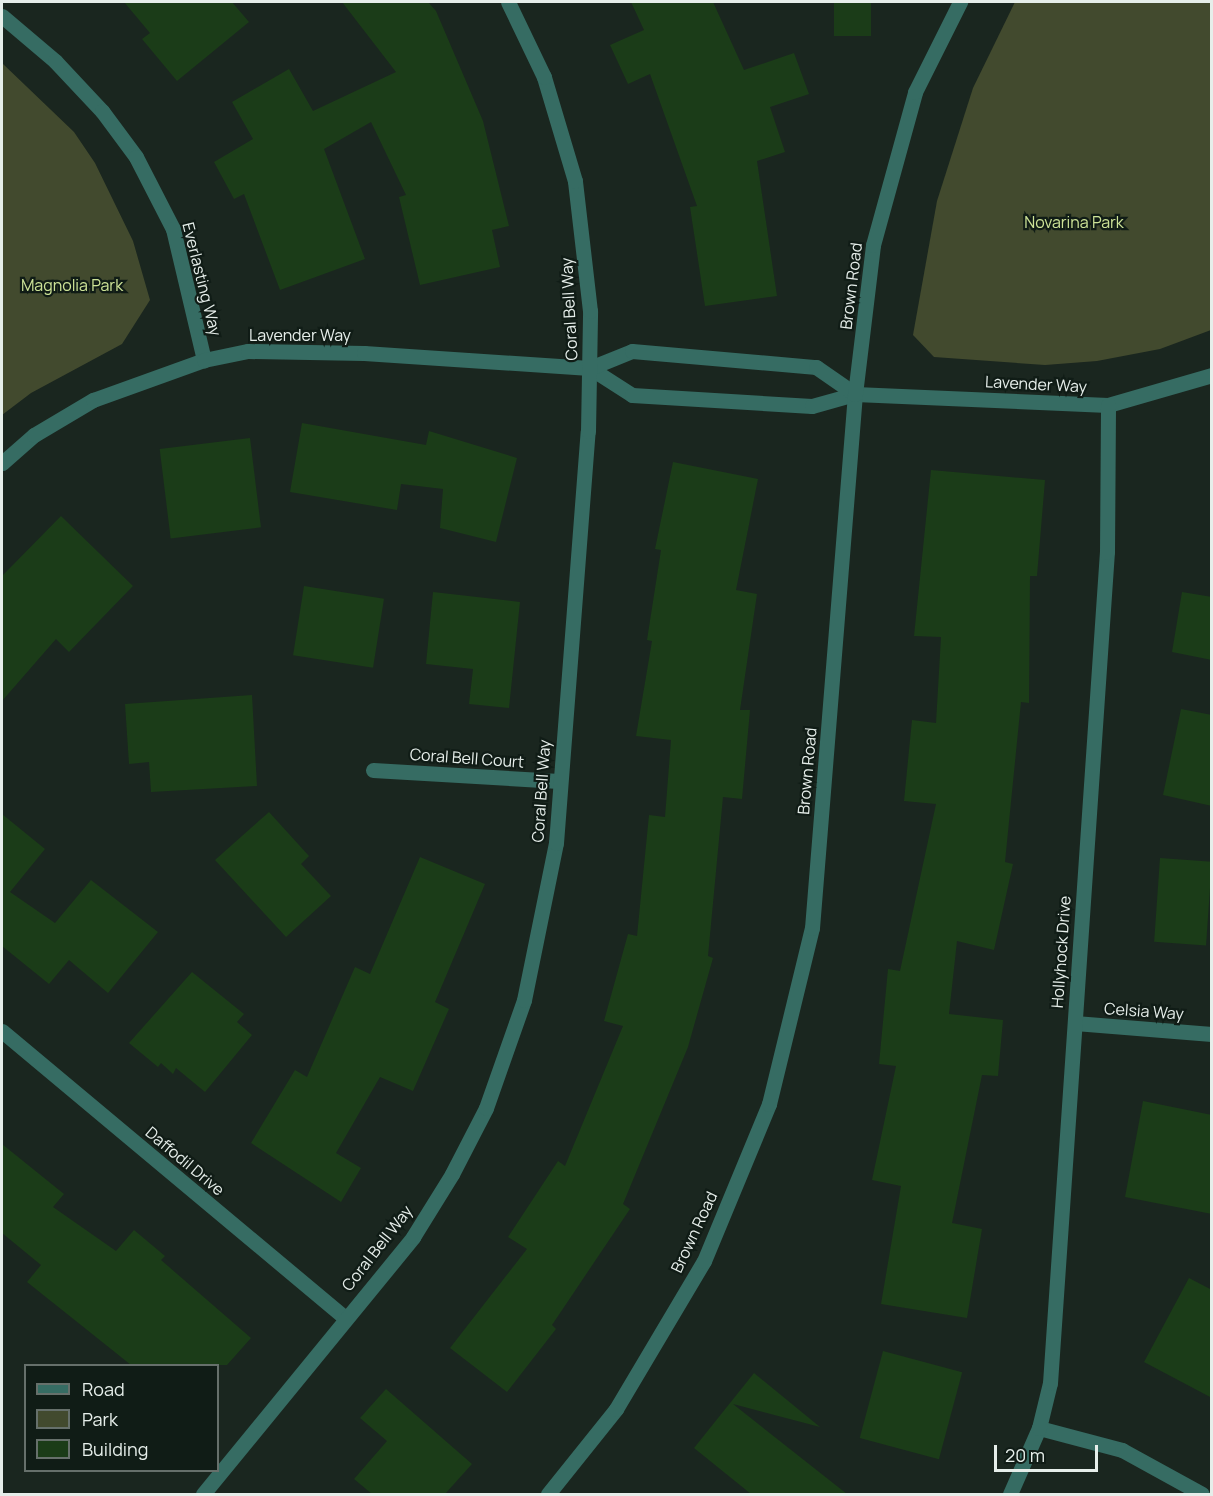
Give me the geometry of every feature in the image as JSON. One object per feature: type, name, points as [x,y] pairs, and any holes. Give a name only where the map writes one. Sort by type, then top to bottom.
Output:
[{"type":"street","name":"Coral Bell Way","points":[[203,1494],[413,1237],[486,1108],[524,1000],[556,843],[590,368],[590,311],[575,181],[544,77],[508,2]]},
{"type":"street","name":"Brown Road","points":[[548,1494],[616,1409],[704,1261],[769,1104],[812,928],[855,394],[873,245],[915,92],[960,2]]},
{"type":"street","name":"Everlasting Way","points":[[2,16],[55,61],[102,111],[135,157],[173,229],[204,360]]},
{"type":"street","name":"Lavender Way","points":[[2,463],[34,435],[93,400],[204,360],[248,351],[364,353],[590,368],[632,351],[816,367],[855,394]]},
{"type":"street","name":"Lavender Way","points":[[590,368],[632,394],[812,406],[855,394],[1108,405],[1212,375]]},
{"type":"street","name":"Hollyhock Drive","points":[[1010,1494],[1039,1428],[1050,1383],[1107,552],[1108,405]]},
{"type":"street","name":"Coral Bell Court","points":[[373,770],[559,781]]},
{"type":"street","name":"Celsia Way","points":[[1075,1023],[1212,1034]]},
{"type":"street","name":"Daffodil Drive","points":[[2,1031],[345,1318]]},
{"type":"street","points":[[1039,1428],[1122,1450],[1202,1494]]},
{"type":"green space","name":"Novarina Park","points":[[1015,2],[1211,2],[1211,330],[1160,349],[1097,361],[1045,365],[934,357],[913,335],[937,201],[973,88]]},
{"type":"green space","name":"Magnolia Park","points":[[2,63],[74,132],[95,163],[133,241],[150,300],[122,344],[31,393],[2,415]]},
{"type":"building","points":[[124,2],[232,2],[249,22],[177,81],[142,39],[150,33]]},
{"type":"building","points":[[342,2],[428,2],[436,11],[483,121],[509,226],[492,230],[500,267],[420,285],[399,197],[406,195],[371,122],[324,149],[365,259],[280,290],[244,194],[234,199],[214,162],[253,139],[232,102],[289,69],[313,111],[396,72]]},
{"type":"building","points":[[631,2],[713,2],[744,70],[794,53],[809,94],[770,107],[785,152],[757,161],[777,296],[705,306],[690,207],[697,206],[650,74],[628,84],[610,45],[644,30]]},
{"type":"building","points":[[834,2],[871,2],[871,36],[834,36]]},
{"type":"building","points":[[302,423],[426,445],[429,431],[517,458],[496,542],[440,528],[443,489],[401,484],[397,510],[290,492]]},
{"type":"building","points":[[250,438],[261,527],[171,538],[160,449]]},
{"type":"building","points":[[673,462],[758,479],[736,590],[757,594],[740,710],[750,710],[742,799],[723,797],[708,956],[713,958],[688,1047],[623,1204],[630,1209],[552,1325],[556,1329],[507,1392],[450,1348],[527,1249],[508,1237],[558,1161],[565,1166],[623,1026],[604,1021],[628,934],[637,936],[649,815],[665,817],[671,740],[636,736],[652,641],[647,640],[661,550],[655,549]]},
{"type":"building","points":[[931,470],[1045,480],[1037,576],[1030,576],[1029,703],[1021,702],[1005,862],[1013,864],[994,950],[957,941],[949,1014],[1003,1020],[998,1076],[982,1075],[952,1223],[982,1229],[967,1318],[881,1304],[901,1186],[872,1180],[896,1066],[879,1064],[888,969],[900,971],[936,804],[904,801],[912,720],[936,723],[941,637],[914,636]]},
{"type":"building","points":[[61,516],[133,586],[69,652],[56,639],[2,701],[2,576]]},
{"type":"building","points":[[304,586],[384,599],[373,668],[293,655]]},
{"type":"building","points":[[433,592],[520,602],[509,708],[469,704],[473,669],[426,664]]},
{"type":"building","points":[[1182,592],[1212,597],[1212,660],[1172,652]]},
{"type":"building","points":[[252,695],[257,786],[151,792],[149,762],[129,764],[125,704]]},
{"type":"building","points":[[1181,709],[1212,715],[1212,806],[1163,795]]},
{"type":"building","points":[[269,812],[309,856],[301,864],[331,896],[286,937],[215,860]]},
{"type":"building","points":[[2,814],[45,849],[10,892],[55,923],[91,880],[158,932],[108,993],[69,960],[49,984],[2,946]]},
{"type":"building","points":[[420,857],[485,884],[435,1002],[449,1009],[413,1091],[380,1077],[336,1153],[361,1168],[341,1202],[251,1143],[295,1070],[307,1077],[355,967],[370,974]]},
{"type":"building","points":[[1160,858],[1212,862],[1206,945],[1154,942]]},
{"type":"building","points":[[192,972],[244,1014],[237,1022],[252,1035],[205,1092],[176,1068],[173,1074],[161,1063],[158,1067],[129,1043]]},
{"type":"building","points":[[1143,1101],[1212,1115],[1212,1214],[1125,1197]]},
{"type":"building","points":[[2,1144],[64,1194],[53,1207],[116,1251],[134,1230],[165,1256],[161,1260],[251,1338],[227,1365],[130,1364],[27,1282],[41,1265],[2,1233]]},
{"type":"building","points":[[1189,1278],[1212,1290],[1212,1398],[1144,1362]]},
{"type":"building","points":[[883,1351],[962,1372],[939,1459],[860,1438]]},
{"type":"building","points":[[754,1373],[820,1427],[733,1404],[847,1494],[751,1494],[694,1448]]},
{"type":"building","points":[[386,1389],[472,1464],[445,1494],[372,1494],[354,1479],[387,1441],[360,1418]]}]
